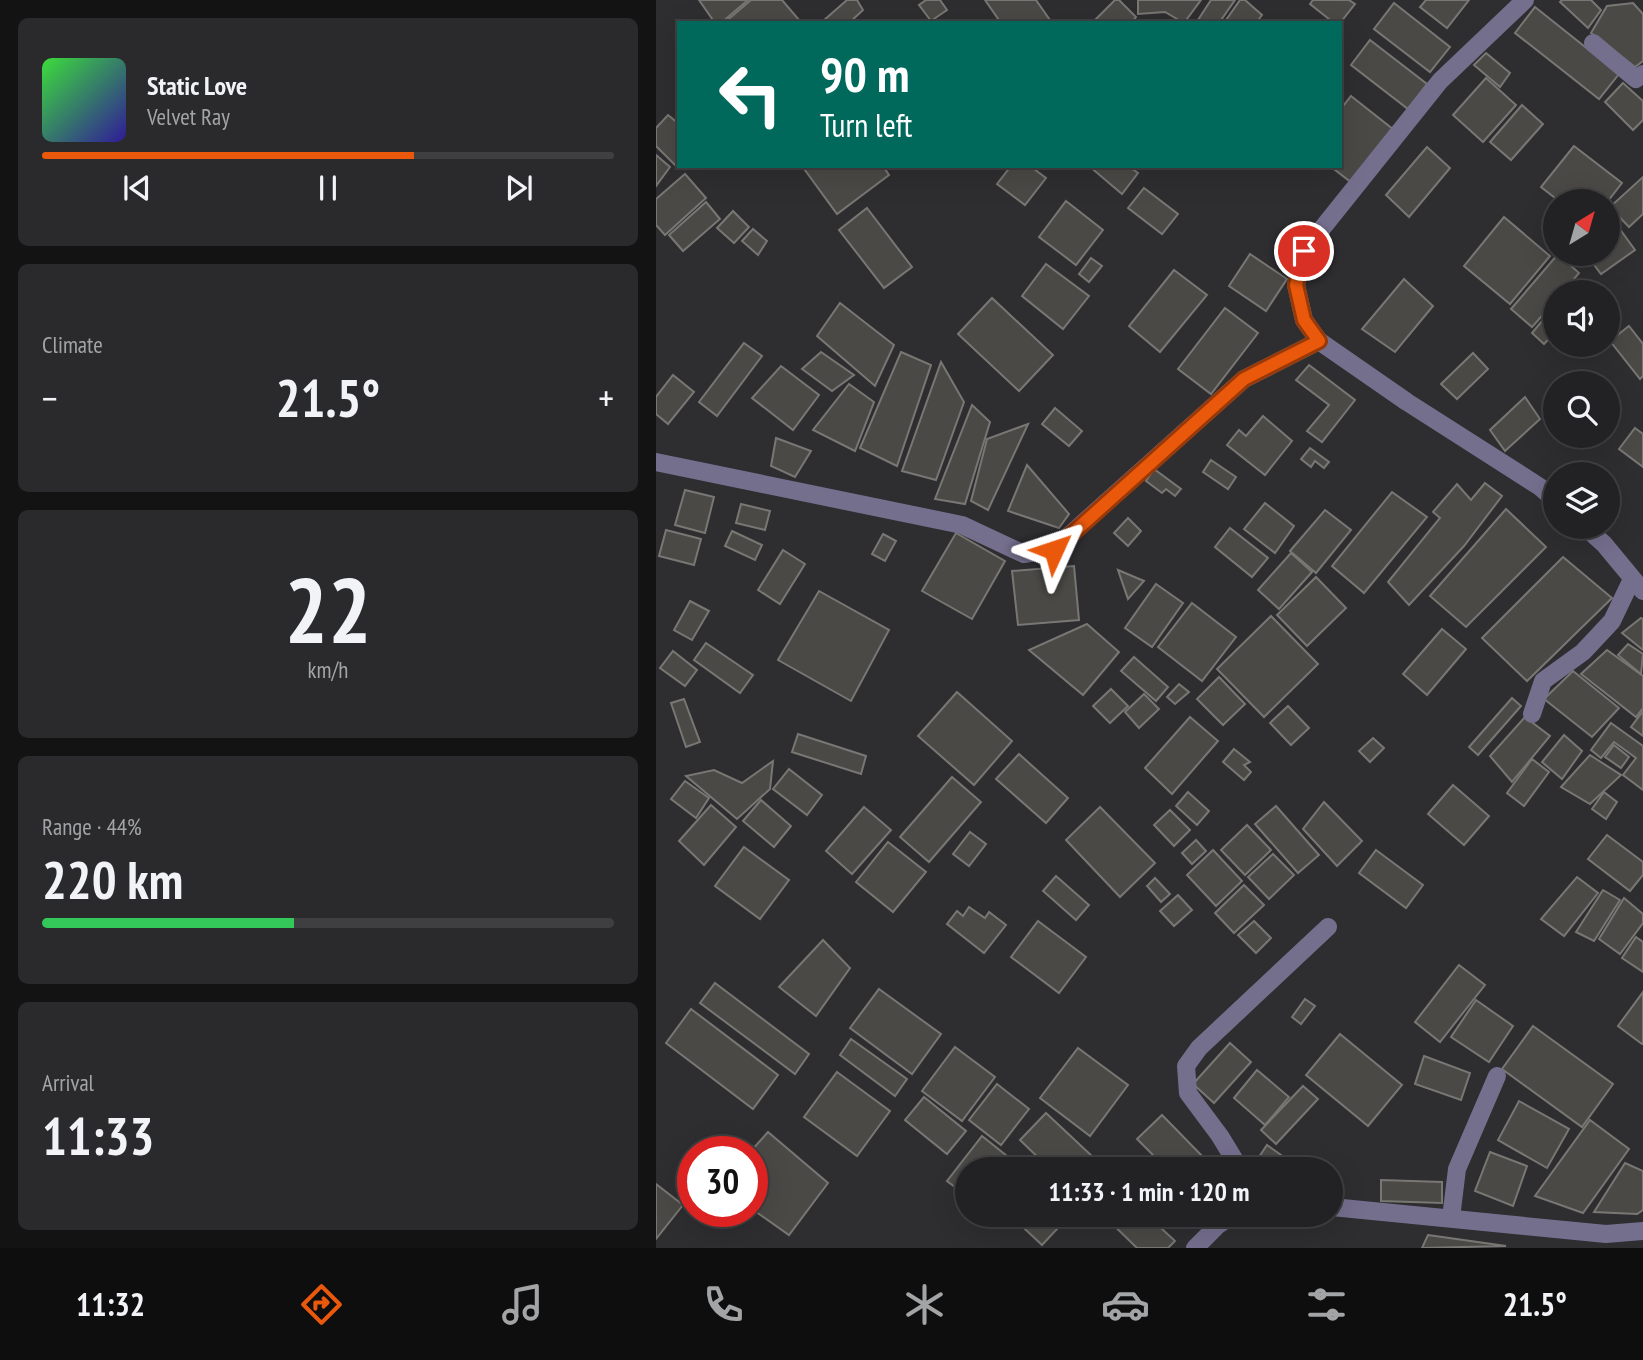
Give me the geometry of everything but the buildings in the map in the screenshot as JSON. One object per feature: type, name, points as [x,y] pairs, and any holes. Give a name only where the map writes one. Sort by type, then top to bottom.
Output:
[{"type":"street","points":[[1526,0],[1440,81],[1304,251],[1296,285],[1304,320],[1319,341],[1543,490]]},
{"type":"street","points":[[1593,43],[1641,79]]},
{"type":"street","points":[[656,462],[962,525],[1024,554],[1054,550],[1244,379],[1319,341]]},
{"type":"street","points":[[1532,713],[1543,681],[1583,652],[1612,621],[1637,585],[1598,539]]},
{"type":"street","points":[[1233,1157],[1188,1093],[1186,1066],[1199,1048],[1328,927]]},
{"type":"street","points":[[1451,1218],[1457,1169],[1497,1076]]},
{"type":"street","points":[[1343,1208],[1606,1234],[1643,1231]]},
{"type":"street","points":[[1195,1248],[1216,1227]]},
{"type":"route","points":[[1054,550],[1244,379],[1319,341],[1304,320],[1296,285],[1304,251]]}]
